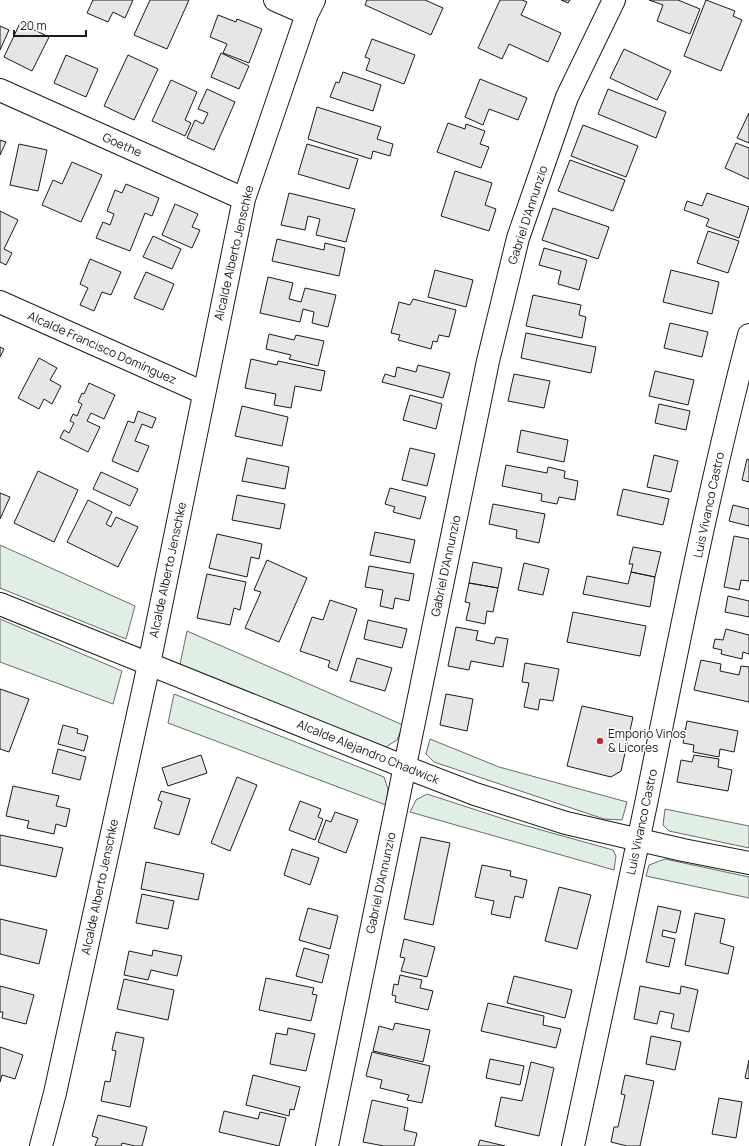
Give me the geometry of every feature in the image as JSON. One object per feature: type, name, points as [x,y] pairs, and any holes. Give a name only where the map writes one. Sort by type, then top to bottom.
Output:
[{"type":"street","points":[[275,0],[310,7]]},
{"type":"street","name":"Gabriel D'Annunzio","points":[[327,1146],[488,361],[518,238],[567,97],[614,0]]},
{"type":"street","name":"Alcalde Alberto Jenschke","points":[[41,1146],[57,1085],[149,664],[244,199],[310,7]]},
{"type":"street","name":"Goethe","points":[[0,90],[244,199]]},
{"type":"street","name":"Alcalde Francisco Domínguez","points":[[0,302],[204,393]]},
{"type":"street","name":"Luis Vivanco Castro","points":[[573,1146],[730,405],[749,335]]},
{"type":"street","name":"Alcalde Alejandro Chadwick","points":[[0,604],[475,794],[566,823],[683,850],[749,863]]},
{"type":"green space","points":[[0,545],[135,606],[126,639],[0,588]]},
{"type":"green space","points":[[0,619],[122,671],[113,704],[0,662]]},
{"type":"green space","points":[[187,631],[403,725],[397,740],[384,748],[179,669]]},
{"type":"green space","points":[[174,694],[384,777],[388,789],[386,805],[168,723]]},
{"type":"green space","points":[[430,739],[499,767],[627,802],[622,820],[604,819],[434,762],[426,754]]},
{"type":"green space","points":[[427,794],[516,823],[613,850],[616,856],[614,870],[410,812],[416,800]]},
{"type":"green space","points":[[665,809],[749,826],[749,848],[669,831],[663,825]]},
{"type":"green space","points":[[665,859],[749,877],[749,898],[646,876],[649,865]]},
{"type":"building","points":[[93,0],[133,0],[125,18],[113,12],[108,22],[87,13]]},
{"type":"building","points":[[150,0],[189,0],[167,49],[134,35]]},
{"type":"building","points":[[367,0],[425,0],[443,8],[431,35],[365,5]]},
{"type":"building","points":[[500,0],[522,0],[527,2],[521,15],[561,33],[548,62],[509,44],[502,59],[478,48]]},
{"type":"building","points":[[561,0],[570,0],[568,3]]},
{"type":"building","points":[[649,0],[678,0],[700,9],[690,34],[657,21],[663,5]]},
{"type":"building","points":[[706,0],[735,11],[733,16],[742,20],[721,71],[684,56]]},
{"type":"building","points":[[218,15],[236,22],[237,19],[262,29],[249,63],[223,53],[227,44],[210,37]]},
{"type":"building","points":[[20,23],[49,37],[32,71],[4,57]]},
{"type":"building","points":[[0,26],[9,30],[0,50]]},
{"type":"building","points":[[372,39],[415,55],[404,84],[366,70],[370,59],[365,57]]},
{"type":"building","points":[[624,49],[671,71],[657,100],[610,78]]},
{"type":"building","points":[[221,53],[249,66],[239,89],[211,77]]},
{"type":"building","points":[[66,55],[98,69],[86,97],[54,83]]},
{"type":"building","points":[[128,55],[158,69],[134,120],[104,106]]},
{"type":"building","points":[[343,72],[381,85],[373,111],[330,97],[336,82],[339,83]]},
{"type":"building","points":[[480,79],[527,98],[518,120],[489,109],[483,125],[465,117]]},
{"type":"building","points":[[171,80],[197,92],[185,120],[191,123],[185,136],[152,121]]},
{"type":"building","points":[[207,89],[235,102],[214,150],[187,138],[195,120],[203,124],[208,113],[198,109]]},
{"type":"building","points":[[608,89],[666,112],[656,138],[598,114]]},
{"type":"building","points":[[317,107],[381,127],[377,139],[393,144],[390,156],[373,151],[371,159],[308,139]]},
{"type":"building","points":[[749,113],[749,143],[737,138]]},
{"type":"building","points":[[448,123],[465,129],[466,124],[485,131],[480,144],[489,147],[481,168],[437,152]]},
{"type":"building","points":[[583,125],[638,146],[626,177],[571,156]]},
{"type":"building","points":[[0,140],[6,142],[0,155]]},
{"type":"building","points":[[736,143],[749,148],[749,179],[725,168]]},
{"type":"building","points":[[19,144],[47,150],[38,191],[10,185]]},
{"type":"building","points":[[307,144],[358,159],[349,189],[298,174]]},
{"type":"building","points":[[570,160],[625,180],[613,211],[558,191]]},
{"type":"building","points":[[72,162],[102,175],[81,222],[42,205],[53,180],[62,184]]},
{"type":"building","points":[[455,171],[492,183],[485,205],[496,209],[489,231],[441,216]]},
{"type":"building","points":[[126,184],[159,198],[152,216],[145,213],[130,251],[96,238],[103,222],[110,225],[114,214],[107,211],[115,190],[122,193]]},
{"type":"building","points":[[289,193],[355,209],[346,242],[316,235],[320,219],[308,216],[305,230],[281,225]]},
{"type":"building","points":[[707,193],[749,207],[739,238],[706,226],[709,219],[684,210],[687,201],[702,206]]},
{"type":"building","points":[[175,204],[198,214],[192,227],[200,230],[192,248],[162,235]]},
{"type":"building","points":[[553,208],[609,227],[598,259],[542,240]]},
{"type":"building","points":[[0,211],[18,220],[4,249],[12,253],[6,265],[0,262]]},
{"type":"building","points":[[708,231],[739,241],[728,273],[697,263]]},
{"type":"building","points":[[153,236],[181,249],[172,269],[143,257]]},
{"type":"building","points":[[277,239],[324,250],[325,243],[345,248],[339,276],[272,261]]},
{"type":"building","points":[[544,248],[587,260],[579,290],[558,284],[561,271],[539,265]]},
{"type":"building","points":[[90,259],[121,272],[111,295],[102,292],[94,311],[80,305],[88,288],[80,284]]},
{"type":"building","points":[[435,270],[473,280],[466,307],[428,297]]},
{"type":"building","points":[[671,270],[719,282],[712,314],[663,302]]},
{"type":"building","points":[[146,272],[174,284],[163,310],[134,298]]},
{"type":"building","points":[[268,277],[293,283],[289,299],[301,302],[305,288],[336,295],[328,327],[312,323],[314,312],[303,309],[300,322],[260,313]]},
{"type":"building","points":[[533,295],[581,305],[579,315],[586,317],[582,338],[526,326]]},
{"type":"building","points":[[413,299],[456,310],[449,337],[439,335],[437,342],[433,341],[431,349],[398,340],[400,335],[391,333],[399,302],[410,305]]},
{"type":"building","points":[[670,323],[708,332],[702,357],[664,348]]},
{"type":"building","points":[[526,333],[596,347],[591,373],[521,358]]},
{"type":"building","points":[[269,334],[294,340],[296,335],[324,341],[318,366],[289,359],[291,355],[266,349]]},
{"type":"building","points":[[0,347],[4,349],[0,357]]},
{"type":"building","points":[[39,358],[57,368],[50,380],[61,386],[52,404],[44,399],[39,409],[18,398]]},
{"type":"building","points":[[251,359],[277,365],[278,361],[325,371],[321,391],[295,386],[291,408],[274,405],[276,394],[245,388]]},
{"type":"building","points":[[418,365],[450,373],[443,398],[382,382],[385,374],[395,377],[397,367],[416,372]]},
{"type":"building","points":[[655,371],[694,380],[688,405],[649,396]]},
{"type":"building","points":[[514,374],[550,381],[544,408],[508,401]]},
{"type":"building","points":[[89,383],[115,395],[104,419],[91,413],[87,421],[100,427],[88,452],[60,438],[64,430],[69,433],[74,423],[70,421],[73,414],[77,416],[82,404],[78,402]]},
{"type":"building","points":[[410,395],[442,404],[436,429],[403,420]]},
{"type":"building","points":[[659,404],[690,411],[686,430],[655,423]]},
{"type":"building","points":[[242,406],[288,417],[282,446],[235,436]]},
{"type":"building","points":[[138,411],[156,418],[152,428],[142,424],[135,441],[149,446],[138,472],[112,461],[128,421],[134,423]]},
{"type":"building","points":[[521,430],[568,440],[564,462],[517,452]]},
{"type":"building","points":[[410,448],[435,454],[427,486],[402,480]]},
{"type":"building","points":[[654,455],[678,461],[671,492],[647,487]]},
{"type":"building","points":[[247,458],[289,467],[285,489],[242,481]]},
{"type":"building","points":[[747,459],[749,460],[749,482],[742,480]]},
{"type":"building","points":[[506,465],[547,473],[548,467],[565,471],[564,478],[578,481],[575,500],[559,497],[557,504],[541,501],[542,494],[502,486]]},
{"type":"building","points":[[38,471],[78,490],[54,542],[14,523]]},
{"type":"building","points":[[101,472],[138,489],[130,506],[93,489]]},
{"type":"building","points":[[390,488],[426,497],[420,519],[393,512],[395,507],[385,504]]},
{"type":"building","points":[[623,489],[669,499],[663,525],[617,515]]},
{"type":"building","points":[[0,493],[10,497],[0,519]]},
{"type":"building","points":[[237,495],[285,504],[280,529],[232,520]]},
{"type":"building","points":[[88,500],[112,512],[106,524],[111,527],[116,517],[138,527],[118,567],[67,542]]},
{"type":"building","points":[[493,504],[545,514],[539,543],[516,538],[517,530],[489,524]]},
{"type":"building","points":[[733,505],[749,509],[749,526],[729,521]]},
{"type":"building","points":[[375,532],[415,540],[410,563],[370,555]]},
{"type":"building","points":[[217,534],[262,544],[259,559],[251,557],[247,577],[209,568]]},
{"type":"building","points":[[734,536],[749,539],[749,581],[741,580],[739,590],[724,587]]},
{"type":"building","points":[[633,547],[661,552],[655,577],[631,572],[633,564],[629,564]]},
{"type":"building","points":[[267,560],[307,578],[279,642],[245,628],[261,592],[254,590]]},
{"type":"building","points":[[473,562],[502,568],[498,588],[469,583]]},
{"type":"building","points":[[524,563],[549,569],[543,595],[518,590]]},
{"type":"building","points":[[369,566],[414,574],[409,601],[395,598],[393,609],[380,606],[383,590],[365,587]]},
{"type":"building","points":[[631,572],[655,577],[650,607],[583,594],[587,576],[628,584]]},
{"type":"building","points":[[207,574],[246,582],[240,610],[234,608],[230,625],[197,618]]},
{"type":"building","points":[[469,583],[498,588],[493,612],[487,611],[485,624],[466,620],[470,603],[465,602]]},
{"type":"building","points":[[728,596],[749,601],[749,617],[725,612]]},
{"type":"building","points":[[330,600],[357,609],[337,671],[328,667],[330,661],[300,651],[312,617],[323,620]]},
{"type":"building","points":[[573,612],[646,626],[640,656],[567,642]]},
{"type":"building","points":[[368,620],[407,629],[402,648],[364,639]]},
{"type":"building","points":[[456,627],[478,631],[476,640],[494,644],[496,637],[508,639],[503,667],[471,661],[469,670],[448,666]]},
{"type":"building","points":[[726,629],[749,635],[749,654],[743,652],[742,659],[721,654],[722,650],[713,648],[715,639],[723,640]]},
{"type":"building","points":[[357,658],[392,668],[385,691],[350,681]]},
{"type":"building","points":[[701,660],[721,664],[720,671],[739,675],[741,666],[749,667],[749,702],[694,690]]},
{"type":"building","points":[[525,663],[559,669],[553,701],[540,699],[538,710],[524,707],[529,683],[522,682]]},
{"type":"building","points":[[0,689],[29,699],[9,752],[0,749]]},
{"type":"building","points":[[446,694],[473,699],[467,731],[440,725]]},
{"type":"building","name":"Emporio Vinos & Licores","points":[[582,706],[633,717],[621,771],[611,777],[567,766]]},
{"type":"building","points":[[687,721],[738,731],[734,752],[720,749],[719,757],[693,752],[694,745],[683,743]]},
{"type":"building","points":[[63,725],[78,729],[77,733],[88,736],[84,751],[58,744]]},
{"type":"building","points":[[58,749],[86,757],[80,780],[52,773]]},
{"type":"building","points":[[201,755],[207,773],[168,786],[162,768]]},
{"type":"building","points":[[694,755],[719,759],[718,767],[732,770],[728,791],[677,782],[681,760],[692,762]]},
{"type":"building","points":[[237,777],[257,785],[230,851],[211,843]]},
{"type":"building","points":[[13,786],[59,796],[56,806],[70,809],[66,827],[56,824],[54,834],[27,828],[29,821],[6,816]]},
{"type":"building","points":[[161,791],[190,799],[179,835],[154,828],[162,802],[158,800]]},
{"type":"building","points":[[300,801],[321,809],[318,817],[323,819],[315,840],[289,830]]},
{"type":"building","points":[[335,812],[358,820],[346,853],[318,842],[326,820],[331,822]]},
{"type":"building","points":[[0,835],[63,848],[56,877],[0,865]]},
{"type":"building","points":[[421,837],[450,843],[433,925],[404,919]]},
{"type":"building","points":[[292,849],[319,858],[310,885],[284,875]]},
{"type":"building","points":[[146,862],[204,874],[198,900],[141,889]]},
{"type":"building","points":[[482,865],[511,871],[510,876],[527,880],[523,898],[515,896],[510,918],[491,914],[494,901],[475,897]]},
{"type":"building","points":[[559,887],[591,895],[577,949],[545,941]]},
{"type":"building","points":[[142,894],[174,901],[168,929],[136,923]]},
{"type":"building","points":[[658,906],[681,911],[676,933],[663,930],[662,936],[675,939],[669,967],[646,962]]},
{"type":"building","points":[[308,908],[338,916],[330,949],[299,940]]},
{"type":"building","points":[[695,913],[725,919],[720,943],[734,947],[728,974],[685,965]]},
{"type":"building","points":[[0,919],[47,930],[39,964],[0,954]]},
{"type":"building","points":[[404,939],[435,947],[427,977],[401,971],[405,958],[400,957]]},
{"type":"building","points":[[304,948],[329,955],[322,983],[296,976]]},
{"type":"building","points":[[153,950],[182,956],[177,976],[151,970],[148,980],[124,975],[129,951],[152,956]]},
{"type":"building","points":[[400,975],[422,980],[420,988],[433,991],[428,1010],[395,1002],[396,996],[392,995],[394,984],[398,985]]},
{"type":"building","points":[[514,976],[572,990],[565,1018],[507,1003]]},
{"type":"building","points":[[266,978],[314,988],[312,994],[317,995],[311,1021],[259,1010]]},
{"type":"building","points":[[124,979],[174,990],[168,1020],[117,1009]]},
{"type":"building","points":[[0,986],[34,995],[26,1024],[2,1018],[3,1012],[0,1012]]},
{"type":"building","points":[[640,986],[680,994],[681,986],[698,990],[689,1032],[671,1028],[674,1014],[660,1011],[657,1024],[634,1019]]},
{"type":"building","points":[[488,1003],[544,1016],[543,1025],[561,1029],[556,1048],[481,1031]]},
{"type":"building","points":[[395,1023],[430,1030],[423,1062],[373,1051],[379,1026],[393,1030]]},
{"type":"building","points":[[288,1028],[315,1034],[306,1071],[270,1064],[276,1033],[287,1035]]},
{"type":"building","points":[[116,1032],[144,1038],[130,1107],[101,1101],[105,1081],[110,1082],[116,1051],[112,1050]]},
{"type":"building","points":[[651,1036],[681,1042],[675,1070],[646,1064]]},
{"type":"building","points":[[0,1047],[23,1055],[15,1079],[2,1075],[0,1082]]},
{"type":"building","points":[[372,1052],[430,1066],[422,1103],[407,1100],[409,1095],[380,1088],[382,1080],[366,1076]]},
{"type":"building","points":[[490,1059],[524,1066],[520,1085],[486,1078]]},
{"type":"building","points":[[749,1060],[749,1079],[745,1078]]},
{"type":"building","points":[[531,1062],[554,1068],[539,1136],[495,1126],[501,1097],[522,1101]]},
{"type":"building","points":[[253,1075],[300,1087],[294,1110],[290,1109],[289,1116],[246,1105]]},
{"type":"building","points":[[625,1075],[654,1081],[640,1146],[627,1146],[611,1142],[614,1127],[618,1127],[625,1095],[621,1094]]},
{"type":"building","points":[[719,1098],[742,1102],[736,1138],[712,1134]]},
{"type":"building","points":[[372,1100],[408,1108],[404,1130],[417,1133],[414,1146],[384,1146],[363,1142]]},
{"type":"building","points":[[224,1111],[258,1119],[260,1112],[286,1118],[279,1146],[219,1132]]},
{"type":"building","points":[[98,1115],[147,1127],[142,1146],[122,1143],[121,1146],[95,1146],[98,1138],[92,1136]]},
{"type":"building","points":[[480,1140],[505,1146],[478,1146]]},
{"type":"place","name":"Emporio Vinos & Licores","points":[[600,741]]}]
